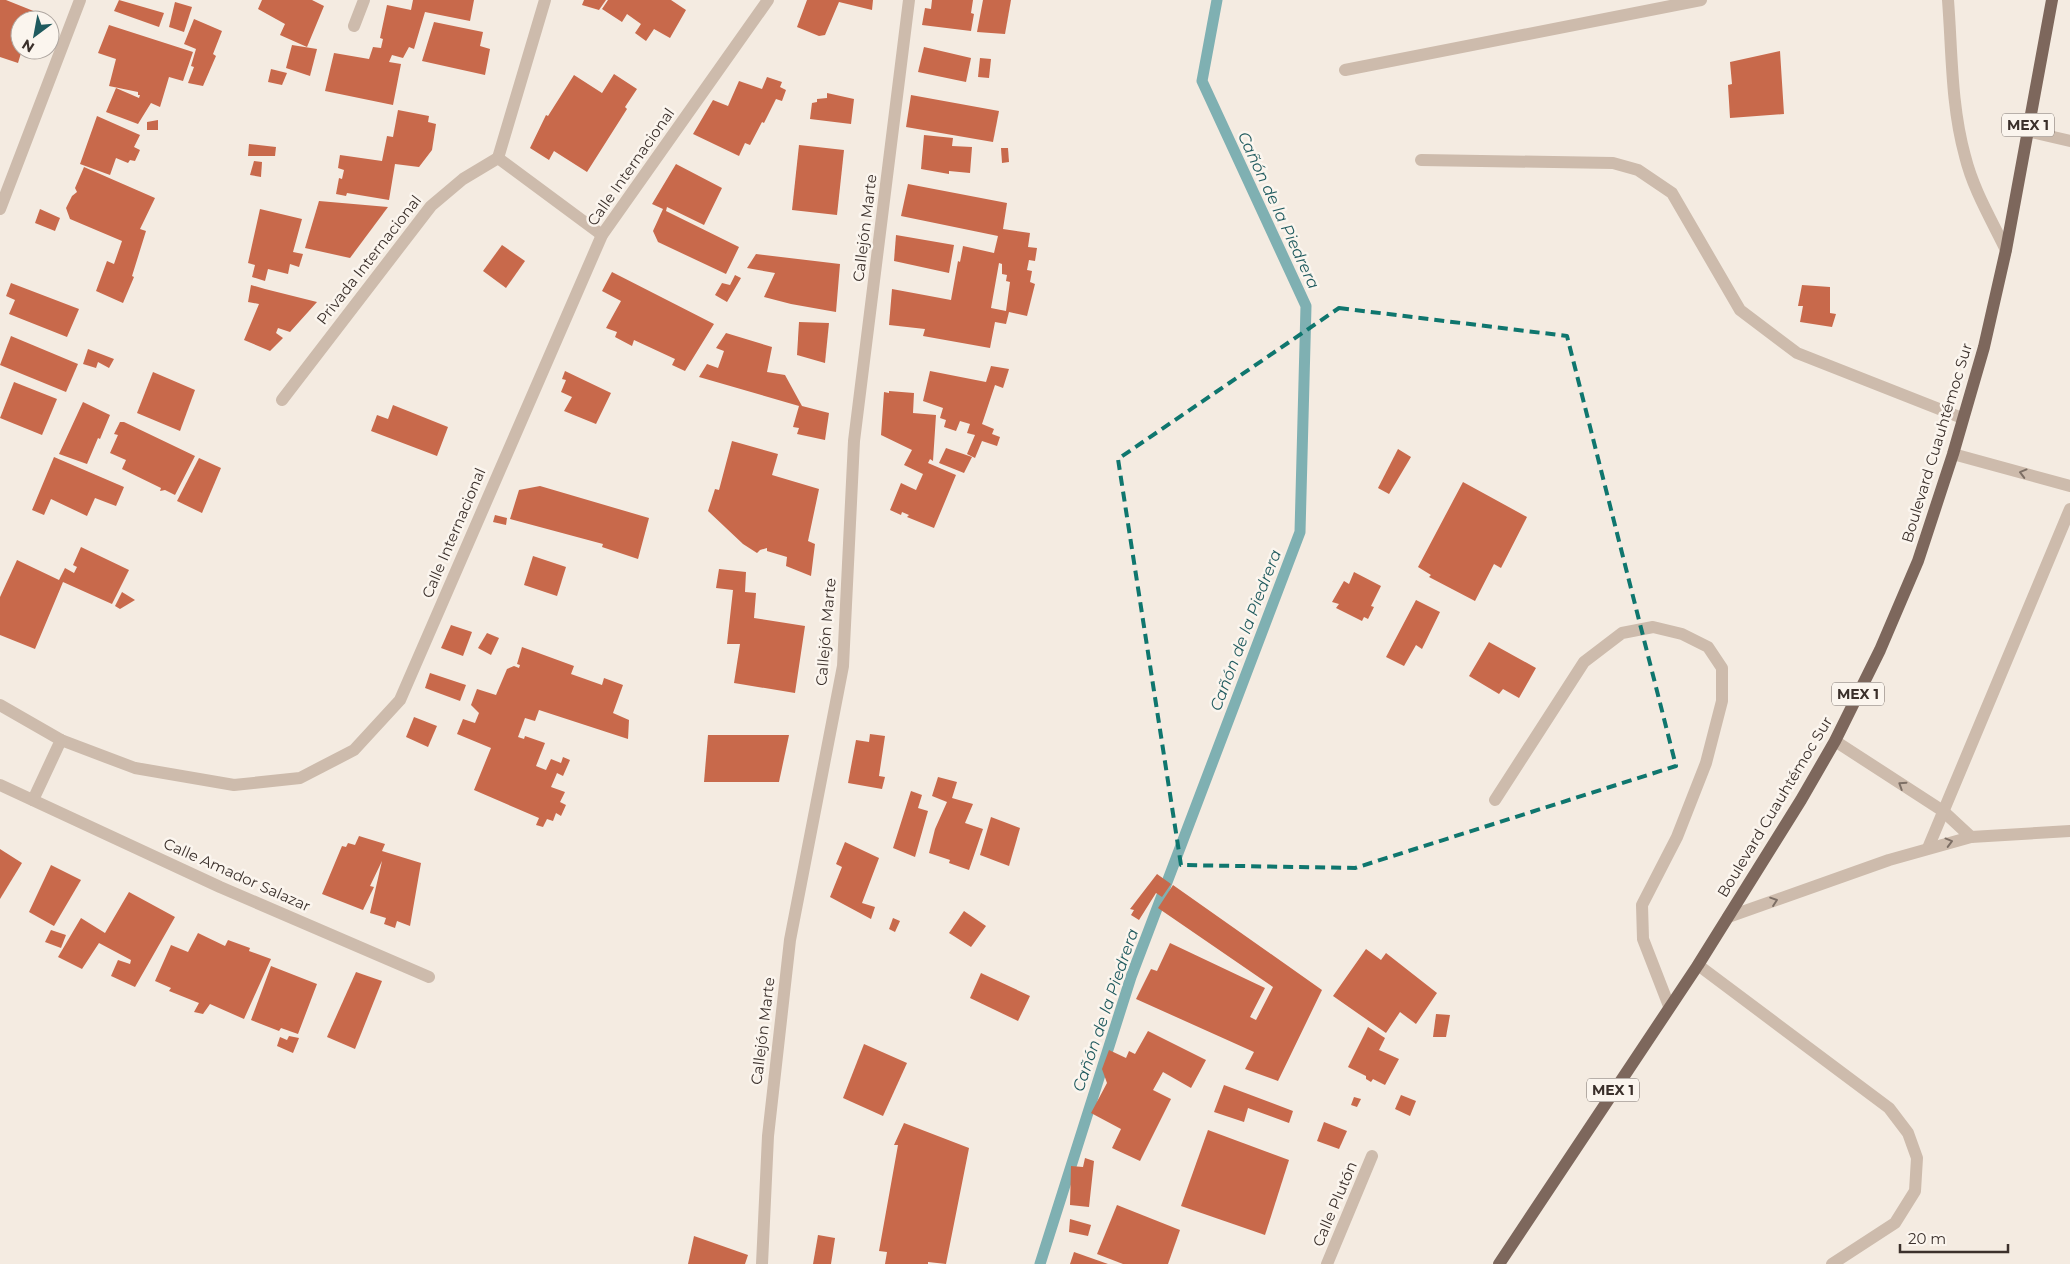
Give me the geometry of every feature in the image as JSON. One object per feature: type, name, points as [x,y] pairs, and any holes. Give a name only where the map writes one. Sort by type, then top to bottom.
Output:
[{"type":"main road","name":"Boulevard Cuauhtémoc Sur","points":[[1499,1264],[1668,1006],[1698,965],[1801,800],[1835,741],[1880,650],[1918,561],[1953,454],[1984,347],[2006,250],[2052,0]]},
{"type":"street","points":[[0,209],[80,0]]},
{"type":"street","points":[[354,26],[364,0]]},
{"type":"street","points":[[545,0],[498,158],[602,234]]},
{"type":"street","name":"Calle Internacional","points":[[0,705],[61,740],[135,768],[234,785],[300,778],[354,750],[400,700],[602,234],[768,0]]},
{"type":"street","name":"Callejón Marte","points":[[762,1264],[768,1136],[790,940],[843,666],[854,441],[910,0]]},
{"type":"street","points":[[1346,70],[1701,0]]},
{"type":"street","points":[[1948,0],[1957,112],[1964,155],[1977,192],[2006,250]]},
{"type":"street","points":[[2027,131],[2070,141]]},
{"type":"street","name":"Privada Internacional","points":[[282,400],[431,206],[463,179],[498,158]]},
{"type":"street","points":[[1421,160],[1614,162],[1638,170],[1672,194],[1740,310],[1798,353],[1962,418]]},
{"type":"street","points":[[1953,454],[2070,486]]},
{"type":"street","points":[[1928,848],[2070,509]]},
{"type":"street","points":[[1495,800],[1584,662],[1622,633],[1653,627],[1682,634],[1708,647],[1722,668],[1722,701],[1703,772],[1677,837],[1642,905],[1643,939],[1668,1006]]},
{"type":"street","points":[[33,800],[61,740]]},
{"type":"street","points":[[1835,741],[1943,811],[1971,837]]},
{"type":"street","name":"Calle Amador Salazar","points":[[0,785],[220,887],[429,977]]},
{"type":"street","points":[[1728,917],[1928,848],[1971,837],[2070,831]]},
{"type":"street","points":[[1698,965],[1889,1108],[1908,1133],[1917,1158],[1915,1191],[1895,1223],[1832,1264]]},
{"type":"street","name":"Calle Plutón","points":[[1327,1264],[1372,1156]]},
{"type":"highlighted area","points":[[1339,308],[1567,336],[1676,766],[1355,868],[1181,865],[1118,459]]},
{"type":"building","points":[[0,0],[6,0],[31,10],[10,10],[10,60],[19,60],[18,63],[0,57]]},
{"type":"building","points":[[119,0],[164,13],[159,27],[114,11]]},
{"type":"building","points":[[262,0],[312,0],[324,6],[307,47],[280,35],[285,24],[258,9]]},
{"type":"building","points":[[413,0],[474,0],[470,21],[425,12],[414,49],[409,47],[403,58],[392,55],[389,62],[401,64],[393,105],[325,91],[334,53],[369,59],[373,47],[381,48],[383,39],[380,38],[387,5],[411,10]]},
{"type":"building","points":[[584,0],[606,0],[599,10],[582,5]]},
{"type":"building","points":[[608,0],[671,0],[686,10],[670,38],[654,29],[646,41],[635,33],[641,24],[627,14],[622,22],[602,9]]},
{"type":"building","points":[[807,0],[873,0],[872,10],[839,2],[825,35],[819,36],[797,27]]},
{"type":"building","points":[[932,0],[973,0],[971,13],[974,14],[971,31],[922,25],[925,8],[931,9]]},
{"type":"building","points":[[983,0],[1011,0],[1005,34],[977,32]]},
{"type":"building","points":[[175,2],[192,7],[184,32],[169,27]]},
{"type":"building","points":[[194,19],[222,31],[213,54],[216,56],[203,86],[188,83],[194,67],[191,66],[196,49],[184,44]]},
{"type":"building","points":[[434,22],[483,32],[480,46],[490,49],[485,75],[422,61]]},
{"type":"building","points":[[109,25],[193,52],[183,81],[169,77],[160,107],[151,103],[138,124],[106,112],[116,88],[139,98],[140,95],[138,95],[138,92],[109,86],[116,59],[98,53]]},
{"type":"building","points":[[292,45],[317,49],[310,76],[286,68]]},
{"type":"building","points":[[924,47],[971,58],[966,82],[918,72]]},
{"type":"building","points":[[1780,51],[1784,114],[1730,118],[1728,85],[1732,84],[1730,62]]},
{"type":"building","points":[[980,58],[991,59],[989,78],[978,77]]},
{"type":"building","points":[[271,69],[287,73],[282,85],[268,82]]},
{"type":"building","points":[[614,74],[637,89],[625,107],[627,109],[587,172],[554,151],[549,160],[530,148],[546,115],[548,116],[574,75],[602,93]]},
{"type":"building","points":[[767,77],[782,82],[780,87],[786,90],[782,101],[776,99],[750,145],[745,143],[739,156],[693,134],[713,100],[728,106],[739,81],[762,89]]},
{"type":"building","points":[[827,93],[854,99],[851,124],[810,119],[812,103],[817,102],[817,99],[827,98]]},
{"type":"building","points":[[911,95],[999,111],[993,142],[906,127]]},
{"type":"building","points":[[398,110],[429,116],[428,122],[436,124],[432,150],[419,167],[395,164],[389,200],[347,193],[346,196],[336,194],[339,178],[342,179],[344,170],[338,168],[340,155],[382,161],[387,136],[393,137]]},
{"type":"building","points":[[97,116],[140,135],[134,147],[140,150],[135,161],[130,160],[128,163],[116,158],[110,175],[80,164]]},
{"type":"building","points":[[158,120],[158,130],[147,130],[147,122]]},
{"type":"building","points":[[924,135],[953,138],[952,146],[972,147],[970,173],[949,171],[949,174],[921,169]]},
{"type":"building","points":[[249,144],[276,147],[275,156],[248,156]]},
{"type":"building","points":[[799,145],[844,150],[837,215],[792,210]]},
{"type":"building","points":[[1001,148],[1008,148],[1009,162],[1002,163]]},
{"type":"building","points":[[254,161],[262,162],[261,177],[250,175]]},
{"type":"building","points":[[676,164],[722,188],[704,225],[667,207],[666,211],[739,247],[726,274],[658,242],[653,231],[663,209],[652,204]]},
{"type":"building","points":[[84,167],[155,198],[140,229],[146,231],[132,276],[134,277],[123,303],[96,291],[107,261],[114,264],[122,241],[70,219],[66,208],[72,196],[77,192],[75,188]]},
{"type":"building","points":[[908,184],[1007,203],[1003,229],[1030,233],[1028,247],[1037,248],[1035,261],[1029,260],[1027,270],[1032,271],[1030,282],[1035,284],[1027,316],[1009,312],[1006,324],[995,322],[990,348],[923,336],[925,329],[889,325],[892,289],[951,300],[958,261],[960,262],[963,246],[994,253],[998,236],[901,216]],"holes":[[[999,263],[1002,264],[1002,274],[1007,275],[1006,281],[1010,282],[1006,311],[991,308]]]},
{"type":"building","points":[[319,201],[388,207],[350,258],[305,248]]},
{"type":"building","points":[[40,209],[60,218],[55,231],[35,223]]},
{"type":"building","points":[[260,209],[302,219],[293,252],[303,254],[299,267],[290,264],[288,274],[268,269],[265,281],[252,277],[255,265],[248,263]]},
{"type":"building","points":[[896,235],[954,245],[949,273],[894,261]]},
{"type":"building","points":[[502,245],[525,261],[506,288],[483,271]]},
{"type":"building","points":[[756,254],[840,264],[836,312],[764,297],[775,273],[747,268]]},
{"type":"building","points":[[612,272],[714,324],[685,371],[672,365],[675,359],[634,340],[632,346],[615,337],[617,332],[606,328],[621,301],[602,291]]},
{"type":"building","points":[[735,275],[741,278],[727,302],[715,295],[722,283],[730,285]]},
{"type":"building","points":[[11,283],[79,309],[67,337],[9,314],[15,300],[6,296]]},
{"type":"building","points":[[251,285],[317,302],[290,332],[278,328],[276,333],[283,338],[270,351],[244,340],[259,304],[248,302]]},
{"type":"building","points":[[1802,285],[1830,287],[1830,313],[1836,314],[1832,327],[1800,322],[1803,306],[1798,306]]},
{"type":"building","points":[[799,322],[829,323],[825,363],[797,355]]},
{"type":"building","points":[[726,333],[772,347],[767,372],[785,375],[802,406],[829,413],[825,440],[797,434],[799,428],[793,427],[799,406],[699,377],[707,364],[718,368],[724,351],[716,348]]},
{"type":"building","points":[[11,336],[78,364],[66,392],[0,365]]},
{"type":"building","points":[[88,349],[114,359],[109,368],[98,362],[96,368],[83,364]]},
{"type":"building","points":[[991,366],[1009,369],[1003,388],[995,385],[982,424],[994,429],[992,434],[1000,437],[997,446],[982,441],[975,458],[967,454],[975,435],[967,433],[970,424],[960,421],[956,431],[944,427],[946,420],[940,418],[943,408],[923,401],[930,371],[986,382]]},
{"type":"building","points":[[565,371],[611,393],[596,424],[564,411],[572,397],[561,392],[566,380],[562,379]]},
{"type":"building","points":[[153,372],[195,390],[180,431],[137,413]]},
{"type":"building","points":[[14,382],[57,399],[42,435],[0,418]]},
{"type":"building","points":[[889,391],[914,393],[913,413],[936,415],[933,461],[930,459],[928,463],[956,475],[934,528],[907,517],[909,515],[902,512],[901,515],[890,510],[901,483],[916,490],[923,474],[904,465],[912,450],[881,435],[884,392],[889,393]]},
{"type":"building","points":[[83,402],[110,415],[87,464],[59,454]]},
{"type":"building","points":[[393,405],[448,427],[437,456],[371,431],[377,415],[388,419]]},
{"type":"building","points":[[120,422],[124,422],[195,456],[175,495],[165,490],[160,491],[161,488],[122,469],[126,460],[110,453],[118,435],[114,434]]},
{"type":"building","points":[[732,441],[778,454],[772,475],[819,489],[808,541],[815,544],[811,576],[786,566],[787,557],[767,551],[767,548],[757,553],[743,544],[708,511],[715,489],[719,490]]},
{"type":"building","points":[[946,448],[972,457],[964,473],[939,463]]},
{"type":"building","points":[[1398,449],[1411,457],[1389,494],[1378,488]]},
{"type":"building","points":[[54,457],[124,487],[116,506],[95,498],[87,516],[51,499],[44,515],[32,510]]},
{"type":"building","points":[[199,458],[221,468],[202,513],[177,501]]},
{"type":"building","points":[[1463,482],[1527,517],[1501,568],[1494,564],[1475,601],[1429,577],[1431,575],[1418,567]]},
{"type":"building","points":[[540,486],[649,518],[638,559],[602,547],[603,544],[510,519],[519,490]]},
{"type":"building","points":[[495,515],[507,518],[506,525],[493,522]]},
{"type":"building","points":[[81,547],[129,570],[112,604],[63,582],[35,649],[0,635],[0,597],[17,560],[59,580],[65,568],[74,573],[77,567],[73,565]]},
{"type":"building","points":[[533,556],[566,567],[557,596],[524,585]]},
{"type":"building","points":[[719,569],[746,572],[745,592],[756,593],[754,618],[805,626],[795,693],[734,683],[740,644],[727,644],[733,590],[716,588]]},
{"type":"building","points":[[1354,572],[1381,586],[1371,606],[1374,607],[1368,619],[1364,617],[1362,621],[1336,608],[1339,604],[1332,602],[1344,581],[1349,584]]},
{"type":"building","points":[[122,592],[135,600],[120,609],[115,606]]},
{"type":"building","points":[[1416,600],[1440,612],[1422,649],[1416,645],[1404,666],[1386,657]]},
{"type":"building","points":[[451,625],[472,632],[463,656],[441,648]]},
{"type":"building","points":[[487,633],[499,638],[491,655],[478,648]]},
{"type":"building","points":[[1489,642],[1536,668],[1519,698],[1503,689],[1499,694],[1469,676]]},
{"type":"building","points":[[522,647],[574,666],[571,674],[602,685],[604,678],[623,685],[613,713],[629,720],[628,739],[539,710],[535,721],[525,718],[518,737],[524,739],[525,736],[545,743],[536,766],[546,770],[551,759],[561,763],[563,757],[570,760],[563,776],[557,773],[551,787],[565,792],[560,802],[566,805],[561,816],[556,813],[553,821],[547,819],[543,827],[536,825],[539,818],[474,790],[491,748],[457,734],[463,719],[475,723],[479,713],[471,705],[477,689],[496,695],[507,669],[514,666],[519,668],[520,665],[517,664]]},
{"type":"building","points":[[430,673],[466,685],[460,701],[425,688]]},
{"type":"building","points":[[414,717],[437,726],[428,747],[406,737]]},
{"type":"building","points":[[870,734],[885,736],[879,776],[885,777],[882,789],[848,783],[856,740],[869,742]]},
{"type":"building","points":[[708,735],[789,735],[779,782],[704,782]]},
{"type":"building","points":[[938,777],[957,782],[952,798],[973,804],[965,823],[983,829],[969,870],[949,863],[950,860],[929,853],[935,829],[947,802],[932,796]]},
{"type":"building","points":[[911,791],[922,795],[918,808],[928,811],[915,857],[893,848]]},
{"type":"building","points":[[991,817],[1020,828],[1009,866],[980,855]]},
{"type":"building","points":[[359,836],[385,844],[382,851],[421,863],[410,926],[397,921],[395,928],[384,924],[386,918],[370,913],[382,861],[370,886],[374,887],[363,910],[322,894],[342,846],[346,847],[348,843],[355,845]]},
{"type":"building","points":[[845,842],[879,858],[862,903],[875,907],[871,919],[830,897],[842,867],[836,864]]},
{"type":"building","points":[[0,849],[22,863],[0,899]]},
{"type":"building","points":[[51,865],[81,880],[54,926],[29,912]]},
{"type":"building","points":[[1157,874],[1171,884],[1162,897],[1156,893],[1139,920],[1131,915],[1134,910],[1130,909]]},
{"type":"building","points":[[1173,885],[1322,990],[1278,1081],[1245,1069],[1254,1052],[1136,999],[1151,969],[1157,971],[1170,943],[1265,988],[1250,1017],[1256,1020],[1273,987],[1158,908]]},
{"type":"building","points":[[129,892],[175,917],[135,987],[111,976],[118,960],[130,964],[131,960],[99,943],[82,969],[58,957],[81,918],[105,933]]},
{"type":"building","points":[[964,911],[986,926],[971,947],[949,933]]},
{"type":"building","points":[[893,918],[900,921],[895,932],[889,929]]},
{"type":"building","points":[[51,930],[66,935],[61,948],[45,942]]},
{"type":"building","points":[[198,933],[225,946],[228,940],[250,948],[249,951],[271,959],[244,1019],[210,1004],[203,1014],[194,1012],[199,1003],[169,991],[171,988],[155,981],[171,945],[188,952]]},
{"type":"building","points":[[1366,949],[1381,960],[1386,953],[1437,993],[1416,1024],[1400,1012],[1386,1033],[1333,996]]},
{"type":"building","points":[[271,966],[317,984],[298,1034],[281,1028],[279,1031],[251,1020]]},
{"type":"building","points":[[356,972],[382,981],[355,1049],[327,1037]]},
{"type":"building","points":[[981,973],[1030,996],[1018,1021],[970,998]]},
{"type":"building","points":[[1436,1014],[1450,1015],[1446,1037],[1433,1037]]},
{"type":"building","points":[[1368,1027],[1385,1038],[1379,1050],[1399,1059],[1385,1085],[1373,1079],[1371,1082],[1366,1079],[1366,1076],[1348,1067]]},
{"type":"building","points":[[1148,1031],[1206,1060],[1191,1088],[1163,1072],[1153,1090],[1171,1099],[1140,1161],[1112,1148],[1121,1129],[1091,1113],[1107,1083],[1102,1069],[1109,1050],[1126,1058],[1129,1051],[1135,1054]]},
{"type":"building","points":[[289,1036],[299,1038],[293,1053],[277,1046],[280,1037],[287,1040]]},
{"type":"building","points":[[864,1044],[907,1063],[883,1116],[843,1098]]},
{"type":"building","points":[[1224,1085],[1293,1111],[1289,1123],[1248,1108],[1244,1122],[1214,1112]]},
{"type":"building","points":[[1401,1095],[1416,1101],[1410,1116],[1395,1109]]},
{"type":"building","points":[[1354,1097],[1361,1099],[1357,1107],[1351,1105]]},
{"type":"building","points":[[1324,1122],[1347,1131],[1339,1149],[1317,1141]]},
{"type":"building","points":[[904,1123],[969,1148],[946,1264],[928,1262],[928,1264],[885,1264],[887,1252],[879,1251],[898,1145],[894,1145]]},
{"type":"building","points":[[1208,1130],[1289,1160],[1265,1235],[1181,1206]]},
{"type":"building","points":[[1085,1158],[1094,1161],[1089,1207],[1070,1205],[1071,1166],[1083,1167]]},
{"type":"building","points":[[1117,1205],[1180,1230],[1168,1264],[1123,1264],[1097,1254]]},
{"type":"building","points":[[1070,1219],[1091,1225],[1088,1236],[1069,1232]]},
{"type":"building","points":[[818,1235],[835,1238],[831,1264],[813,1264]]},
{"type":"building","points":[[694,1236],[748,1255],[745,1264],[688,1264]]},
{"type":"building","points":[[1074,1252],[1108,1264],[1070,1264]]},
{"type":"waterway","name":"Cañón de la Piedrera","points":[[1040,1264],[1131,977],[1300,532],[1306,306],[1202,81],[1217,0]]}]
